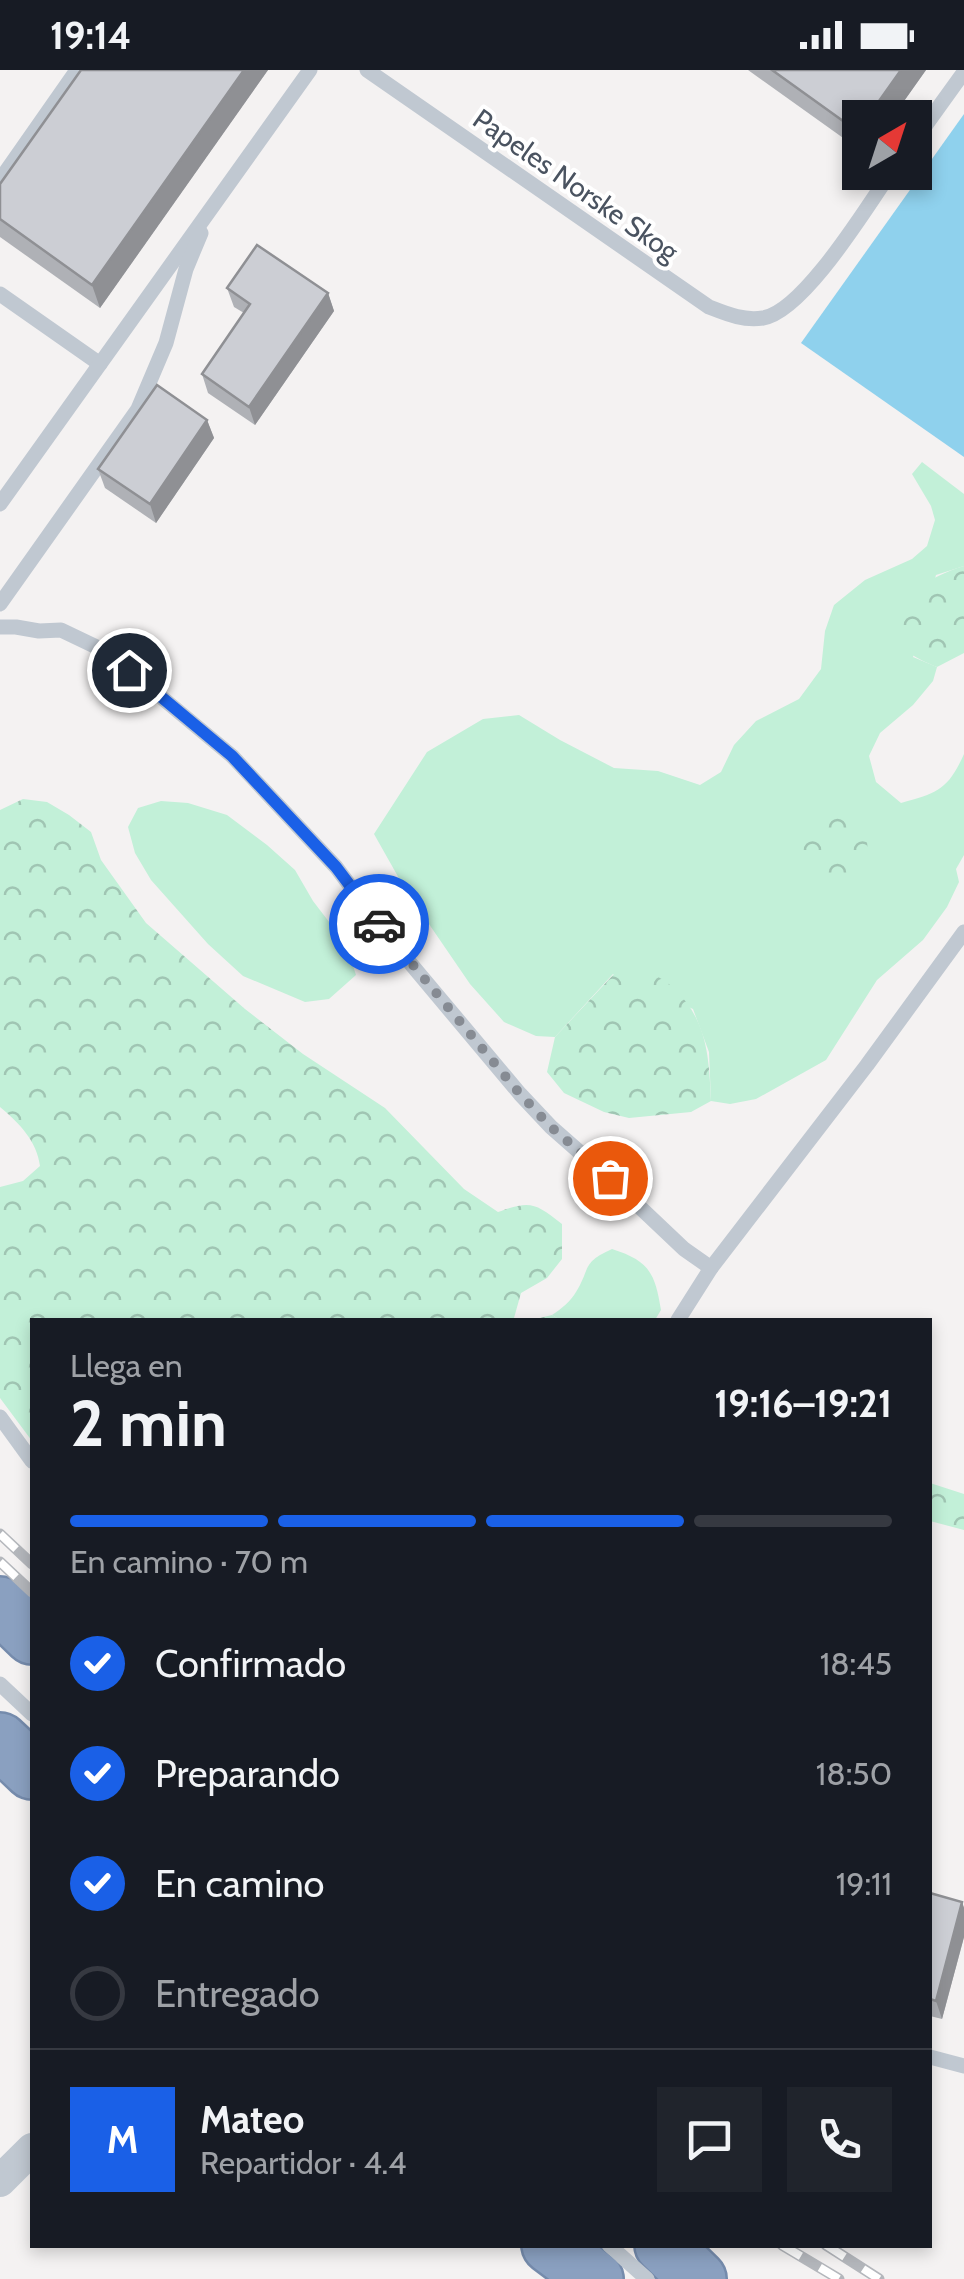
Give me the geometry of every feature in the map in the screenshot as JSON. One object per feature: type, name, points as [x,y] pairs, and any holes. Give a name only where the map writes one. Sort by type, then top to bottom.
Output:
[{"type":"highway","points":[[0,1605],[30,1634]]},
{"type":"highway","points":[[0,1741],[30,1770]]},
{"type":"highway","points":[[554,2248],[594,2279]]},
{"type":"street","points":[[0,2181],[30,2151]]},
{"type":"lane","points":[[0,180],[77,70]]},
{"type":"lane","points":[[0,504],[310,70]]},
{"type":"lane","name":"Papeles Norske Skog","points":[[366,70],[709,308],[738,318],[765,318],[788,307],[811,284],[879,190]]},
{"type":"lane","points":[[932,116],[964,72]]},
{"type":"lane","points":[[0,604],[138,409],[166,343],[186,269],[212,207]]},
{"type":"lane","points":[[0,294],[100,364]]},
{"type":"lane","points":[[0,627],[62,630],[107,652],[232,756],[336,867],[434,994],[530,1106],[684,1249],[711,1268]]},
{"type":"lane","points":[[679,1318],[711,1268],[867,1066],[964,932]]},
{"type":"lane","points":[[0,1417],[30,1459]]},
{"type":"lane","points":[[0,1684],[30,1712]]},
{"type":"lane","points":[[932,2057],[964,2066]]},
{"type":"lane","points":[[617,2248],[680,2272]]},
{"type":"green space","points":[[922,462],[964,494],[964,566],[936,575],[913,657],[937,667],[933,681],[913,705],[880,733],[869,756],[876,782],[901,803],[947,783],[964,754],[964,855],[956,869],[959,882],[923,940],[877,980],[826,1060],[756,1099],[730,1104],[711,1101],[709,1052],[693,1009],[613,974],[555,1037],[536,1036],[504,1022],[470,984],[405,889],[374,834],[427,752],[483,719],[519,715],[614,768],[658,771],[700,785],[721,772],[734,745],[756,721],[799,699],[821,669],[825,631],[834,605],[865,580],[912,559],[927,546],[935,520],[912,474]]},
{"type":"green space","points":[[964,566],[964,653],[937,667],[907,651],[888,623],[921,587]]},
{"type":"green space","points":[[23,799],[47,802],[69,815],[91,832],[101,860],[146,923],[245,1009],[303,1054],[385,1108],[464,1189],[498,1212],[532,1206],[562,1224],[562,1259],[547,1278],[521,1293],[514,1318],[30,1318],[30,1438],[0,1398],[0,1187],[23,1181],[40,1166],[26,1133],[0,1107],[0,810]]},
{"type":"green space","points":[[161,801],[188,803],[227,815],[267,845],[295,870],[346,944],[356,975],[329,999],[305,1002],[243,976],[208,944],[151,880],[135,853],[128,827],[138,808]]},
{"type":"green space","points":[[850,816],[865,834],[868,857],[837,881],[813,881],[801,865],[800,854],[809,831],[826,819]]},
{"type":"green space","points":[[636,966],[670,985],[699,1024],[707,1053],[711,1101],[691,1112],[629,1118],[604,1112],[564,1093],[547,1072],[555,1037],[614,974]]},
{"type":"green space","points":[[612,1249],[643,1264],[656,1287],[661,1310],[656,1318],[552,1315],[566,1305],[591,1262]]},
{"type":"green space","points":[[932,1484],[964,1494],[964,1530],[932,1522]]},
{"type":"water","points":[[964,114],[964,457],[801,343],[910,190],[932,190],[932,159]]},
{"type":"building","points":[[81,70],[244,70],[92,285],[0,219],[0,184]]},
{"type":"building","points":[[772,70],[901,70],[880,100],[842,100],[842,120]]},
{"type":"building","points":[[257,245],[328,293],[249,407],[202,374],[250,304],[227,288]]},
{"type":"building","points":[[157,385],[207,420],[150,504],[98,469]]},
{"type":"building","points":[[932,1894],[962,1902],[936,2001],[932,2000]]},
{"type":"railway","points":[[0,1534],[30,1562]]},
{"type":"railway","points":[[0,1562],[30,1590]]},
{"type":"railway","points":[[787,2248],[839,2279]]},
{"type":"railway","points":[[831,2248],[879,2279]]},
{"type":"way so far","points":[[379,924],[520,1094],[610,1178]]},
{"type":"route","points":[[129,670],[232,756],[336,867],[379,924]]}]
